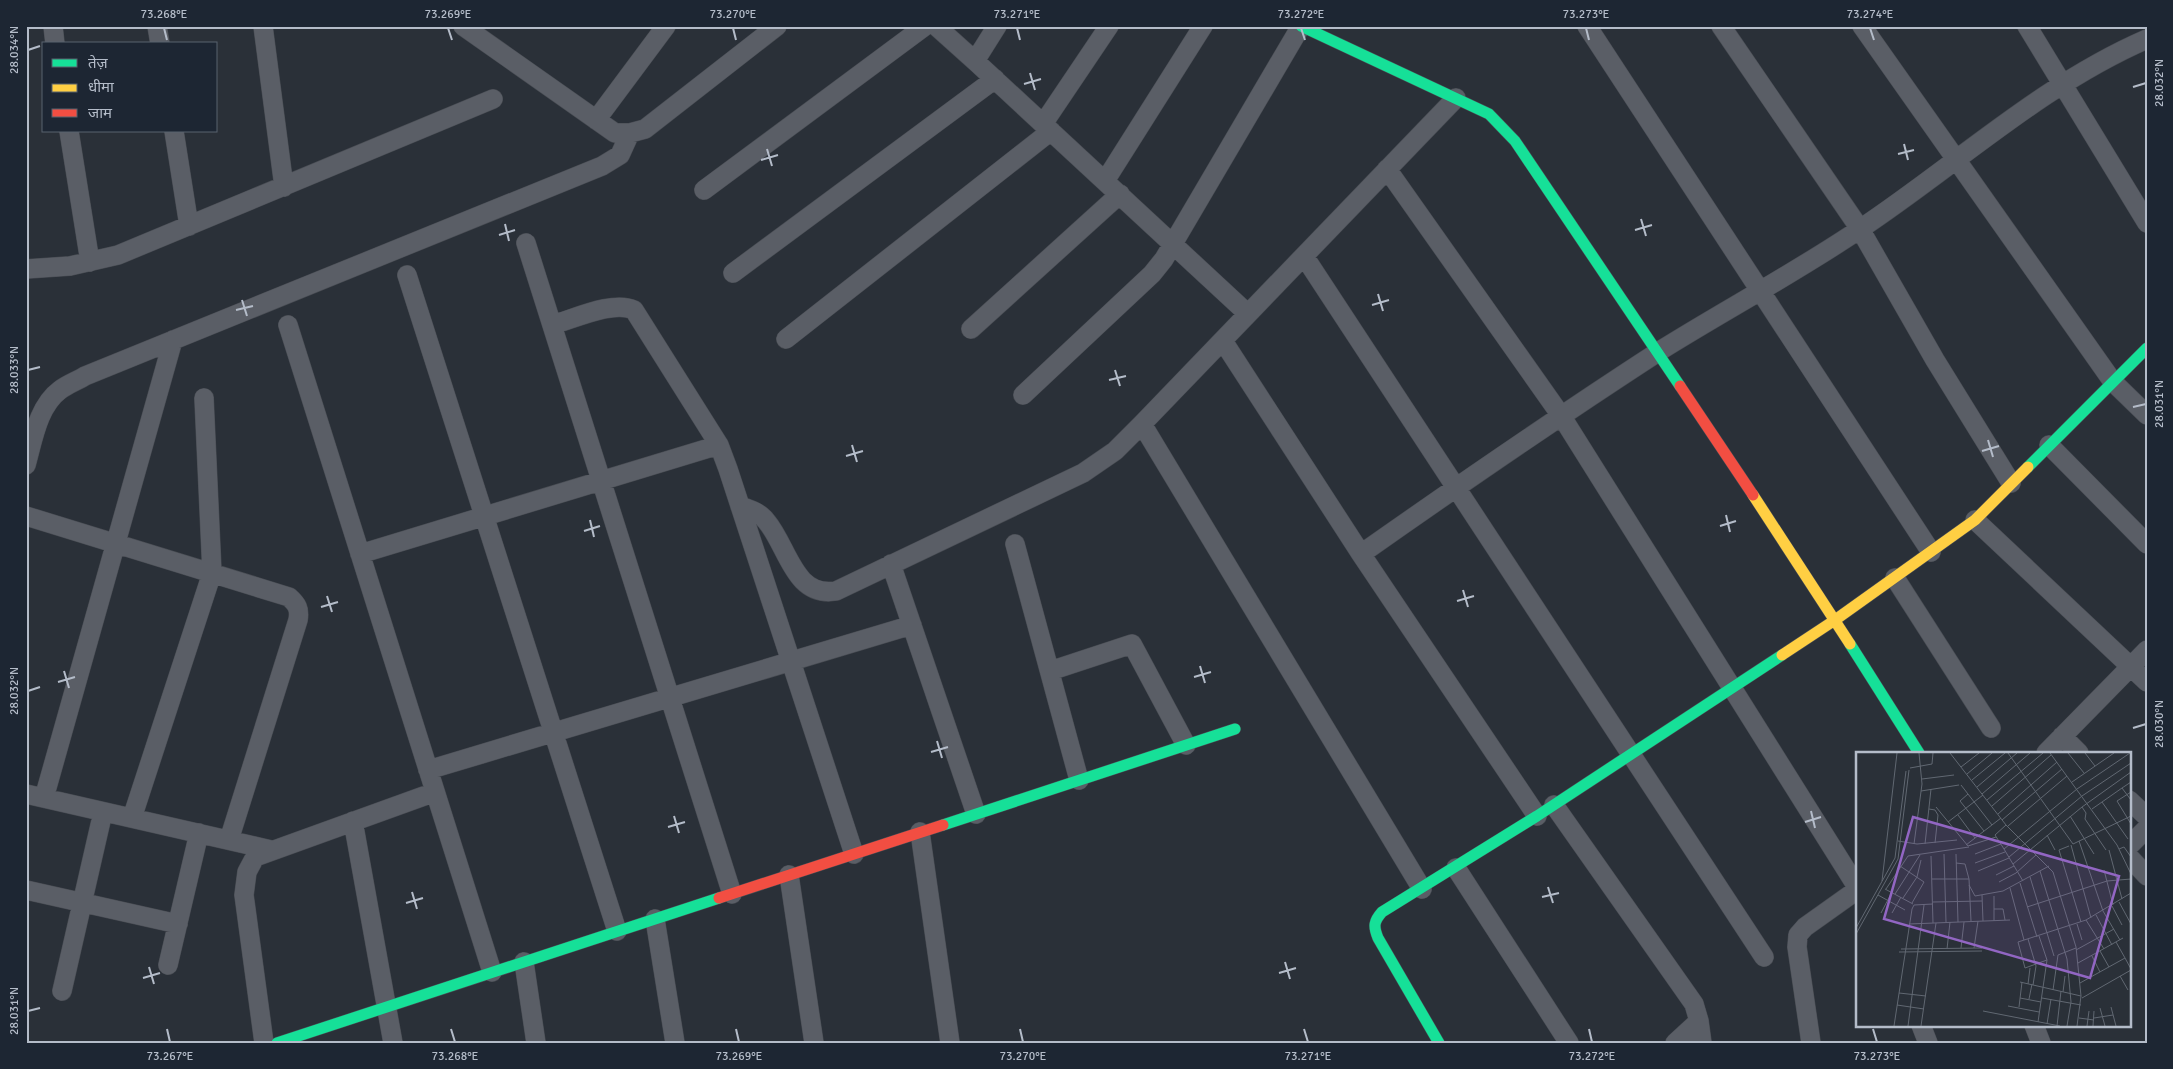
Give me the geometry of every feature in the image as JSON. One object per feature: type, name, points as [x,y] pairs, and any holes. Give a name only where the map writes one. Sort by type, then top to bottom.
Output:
[{"type":"street","points":[[53,26],[55,42]]},
{"type":"street","points":[[157,26],[160,42]]},
{"type":"street","points":[[263,26],[284,187]]},
{"type":"street","points":[[463,26],[615,133],[630,133],[645,129],[777,26]]},
{"type":"street","points":[[704,190],[924,26]]},
{"type":"street","points":[[936,26],[1174,243],[1248,314]]},
{"type":"street","points":[[975,60],[997,26]]},
{"type":"street","points":[[786,339],[1047,127],[1109,26]]},
{"type":"street","points":[[1105,181],[1203,26]]},
{"type":"street","points":[[1023,395],[1152,274],[1174,243],[1301,26],[1489,114],[1515,141],[1835,620],[1918,752]]},
{"type":"street","points":[[1587,26],[1931,552]]},
{"type":"street","points":[[1721,26],[1860,229],[1935,360],[2011,484]]},
{"type":"street","points":[[1862,26],[2113,382],[2147,415]]},
{"type":"street","points":[[2027,26],[2147,223]]},
{"type":"street","points":[[596,120],[660,29]]},
{"type":"street","points":[[1361,554],[1456,487],[1658,353],[1860,229],[2062,84],[2116,53],[2147,39]]},
{"type":"street","points":[[733,273],[995,79]]},
{"type":"street","points":[[740,506],[754,511],[767,521],[801,580],[812,589],[824,593],[836,591],[1083,473],[1115,451],[1142,424],[1456,98]]},
{"type":"street","points":[[26,269],[90,262],[118,255],[493,99]]},
{"type":"street","points":[[69,132],[90,262]]},
{"type":"street","points":[[174,132],[189,226]]},
{"type":"street","points":[[26,465],[37,427],[46,405],[59,390],[85,376],[172,340],[602,166],[620,155],[630,133]]},
{"type":"street","points":[[1388,169],[1562,417],[1856,887]]},
{"type":"street","points":[[971,329],[1120,194]]},
{"type":"street","points":[[526,243],[732,894]]},
{"type":"street","points":[[1304,256],[1764,957]]},
{"type":"street","points":[[407,275],[617,931]]},
{"type":"street","points":[[552,325],[609,308],[625,306],[634,310],[718,445],[740,506],[854,854]]},
{"type":"street","points":[[288,325],[492,972]]},
{"type":"street","points":[[172,340],[115,543],[35,796],[272,850]]},
{"type":"street","points":[[1223,340],[1361,554],[1537,816]]},
{"type":"street","points":[[1439,1043],[1378,938],[1374,928],[1375,920],[1382,912],[1456,868],[1537,816],[1835,620],[1975,520],[2147,348]]},
{"type":"street","points":[[132,818],[212,573],[204,398]]},
{"type":"street","points":[[1142,424],[1422,889]]},
{"type":"street","points":[[360,554],[718,445]]},
{"type":"street","points":[[2049,445],[2147,544]]},
{"type":"street","points":[[26,516],[288,597],[295,602],[299,611],[298,620],[228,840]]},
{"type":"street","points":[[1975,520],[2147,682]]},
{"type":"street","points":[[1015,544],[1079,780]]},
{"type":"street","points":[[891,564],[976,814]]},
{"type":"street","points":[[1895,578],[1991,728]]},
{"type":"street","points":[[428,770],[912,625]]},
{"type":"street","points":[[1050,671],[1132,644],[1186,745]]},
{"type":"street","points":[[2047,752],[2147,650]]},
{"type":"street","points":[[276,1043],[1235,729]]},
{"type":"street","points":[[2062,736],[2078,752]]},
{"type":"street","points":[[264,1043],[244,895],[246,872],[255,857],[435,792]]},
{"type":"street","points":[[2130,801],[2147,817]]},
{"type":"street","points":[[1554,805],[1694,1004],[1702,1043]]},
{"type":"street","points":[[62,991],[104,812]]},
{"type":"street","points":[[353,821],[393,1043]]},
{"type":"street","points":[[2130,845],[2147,828]]},
{"type":"street","points":[[920,832],[950,1043]]},
{"type":"street","points":[[168,965],[199,834]]},
{"type":"street","points":[[2130,858],[2147,876]]},
{"type":"street","points":[[1456,868],[1568,1043]]},
{"type":"street","points":[[789,875],[814,1043]]},
{"type":"street","points":[[26,890],[178,924]]},
{"type":"street","points":[[1811,1043],[1797,947],[1798,935],[1805,927],[1856,890]]},
{"type":"street","points":[[655,919],[675,1043]]},
{"type":"street","points":[[524,962],[536,1043]]},
{"type":"street","points":[[1674,1043],[1699,1021]]},
{"type":"street","points":[[1921,1026],[1928,1043]]},
{"type":"street","points":[[2034,1026],[2041,1043]]},
{"type":"traffic: fast","points":[[1301,26],[1489,114],[1515,141],[1680,386]]},
{"type":"traffic: fast","points":[[2028,467],[2147,348]]},
{"type":"traffic: fast","points":[[1850,644],[1918,752]]},
{"type":"traffic: fast","points":[[1439,1043],[1378,938],[1375,924],[1382,912],[1537,816],[1782,655]]},
{"type":"traffic: fast","points":[[943,825],[1235,729]]},
{"type":"traffic: fast","points":[[277,1043],[719,898]]},
{"type":"traffic: slow","points":[[1782,655],[1835,620],[1975,520],[2028,467]]},
{"type":"traffic: slow","points":[[1753,495],[1850,644]]},
{"type":"traffic: jam","points":[[1680,386],[1753,495]]},
{"type":"traffic: jam","points":[[719,898],[943,825]]}]
